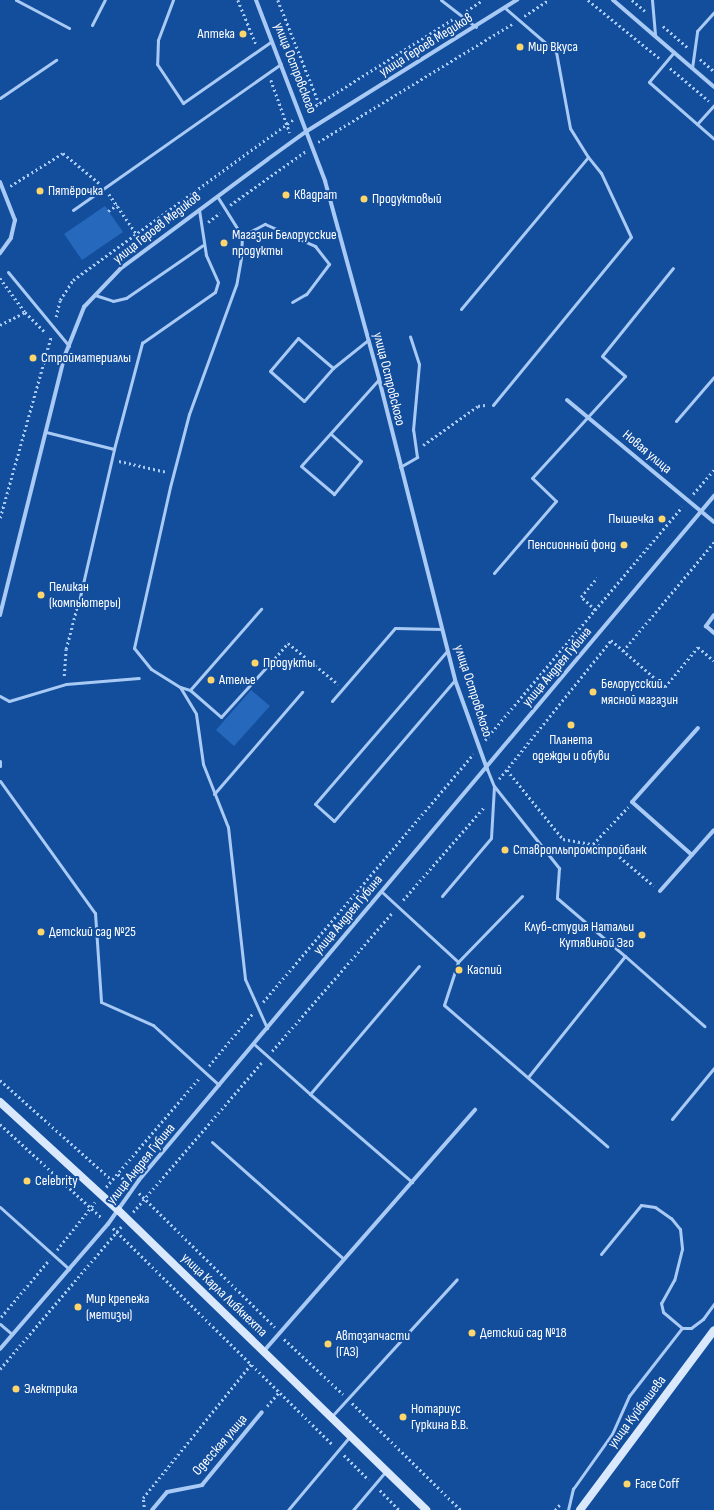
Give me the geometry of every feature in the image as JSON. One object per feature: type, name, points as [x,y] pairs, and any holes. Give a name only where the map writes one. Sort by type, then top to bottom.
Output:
[{"type":"street","name":"улица Островского","points":[[256,0],[282,63],[325,181],[379,379],[447,651],[455,680],[487,769]]},
{"type":"street","name":"улица Героев Медиков","points":[[0,614],[69,346],[84,307],[120,269],[307,131],[518,0]]},
{"type":"street","points":[[614,0],[714,87]]},
{"type":"street","points":[[0,182],[5,189],[15,220],[11,238],[0,254]]},
{"type":"street","name":"Новая улица","points":[[567,400],[714,522]]},
{"type":"street","name":"улица Андрея Губина","points":[[0,1348],[108,1224],[133,1188],[487,769],[714,496]]},
{"type":"street","points":[[714,616],[706,626],[714,633]]},
{"type":"street","points":[[692,855],[632,802],[698,728]]},
{"type":"street","points":[[660,891],[714,830]]},
{"type":"street","name":"улица Карла Либкнехта","points":[[1,1105],[118,1210],[426,1510]]},
{"type":"street","points":[[263,1352],[475,1110]]},
{"type":"street","name":"улица Куйбышева","points":[[580,1510],[714,1332]]},
{"type":"street","name":"Одесская улица","points":[[152,1510],[167,1492],[202,1485],[262,1412]]},
{"type":"lane","points":[[16,0],[69,28]]},
{"type":"lane","points":[[92,25],[105,0]]},
{"type":"lane","points":[[173,0],[158,40],[158,64],[183,103],[273,40]]},
{"type":"lane","points":[[441,0],[476,27]]},
{"type":"lane","points":[[652,0],[652,18],[655,36]]},
{"type":"lane","points":[[492,405],[631,237],[602,173],[588,157],[570,128],[556,52],[505,8]]},
{"type":"lane","points":[[692,68],[698,31],[714,12]]},
{"type":"lane","points":[[674,52],[649,82],[714,139]]},
{"type":"lane","points":[[0,98],[56,60]]},
{"type":"lane","points":[[73,210],[106,189],[282,63]]},
{"type":"lane","points":[[697,124],[714,105]]},
{"type":"lane","points":[[461,309],[588,157]]},
{"type":"lane","points":[[217,196],[226,208],[242,236],[236,285],[203,372],[173,474],[134,648],[151,669],[180,687],[190,690],[221,718],[270,662]]},
{"type":"lane","points":[[79,601],[114,449],[142,343],[215,292],[218,282],[203,245],[199,210]]},
{"type":"lane","points":[[242,236],[265,224],[315,246],[329,264],[306,294],[292,302]]},
{"type":"lane","points":[[95,295],[113,301],[126,298],[203,245]]},
{"type":"lane","points":[[494,573],[556,500],[532,478],[589,418],[625,376],[602,356],[673,268]]},
{"type":"lane","points":[[8,272],[69,346]]},
{"type":"lane","points":[[400,467],[417,457],[413,430],[418,364],[410,336]]},
{"type":"lane","points":[[333,368],[298,338],[270,371],[304,401],[333,368],[368,340]]},
{"type":"lane","points":[[676,421],[714,377]]},
{"type":"lane","points":[[331,434],[361,462],[334,494],[302,466],[379,379]]},
{"type":"lane","points":[[46,432],[114,449]]},
{"type":"lane","points":[[190,690],[261,609]]},
{"type":"lane","points":[[332,701],[395,628],[442,629]]},
{"type":"lane","points":[[447,651],[315,804],[334,821],[455,680]]},
{"type":"lane","points":[[0,696],[9,701],[63,685],[139,678]]},
{"type":"lane","points":[[180,687],[196,714],[203,764],[228,827],[246,979],[267,1028]]},
{"type":"lane","points":[[214,794],[302,692]]},
{"type":"lane","points":[[487,769],[494,786],[559,868],[557,898],[704,1026]]},
{"type":"lane","points":[[0,781],[95,913],[101,1002],[153,1025],[219,1086]]},
{"type":"lane","points":[[442,896],[491,838],[494,786]]},
{"type":"lane","points":[[382,892],[458,962]]},
{"type":"lane","points":[[522,896],[458,962],[444,1005],[607,1146]]},
{"type":"lane","points":[[528,1077],[625,956]]},
{"type":"lane","points":[[310,1094],[419,966]]},
{"type":"lane","points":[[254,1044],[267,1057],[412,1182]]},
{"type":"lane","points":[[672,1119],[714,1068]]},
{"type":"lane","points":[[212,1142],[344,1259]]},
{"type":"lane","points":[[601,1254],[641,1205],[655,1207],[671,1218],[680,1229],[682,1249],[674,1280],[660,1303],[663,1312],[682,1328],[691,1328],[703,1319],[714,1304]]},
{"type":"lane","points":[[0,1207],[69,1269]]},
{"type":"lane","points":[[330,1418],[457,1279]]},
{"type":"lane","points":[[0,1324],[12,1334]]},
{"type":"lane","points":[[568,1510],[573,1489],[612,1434],[628,1396],[682,1328]]},
{"type":"lane","points":[[288,1510],[350,1436]]},
{"type":"lane","points":[[353,1510],[386,1471]]},
{"type":"path","points":[[238,0],[259,50]]},
{"type":"path","points":[[278,0],[319,103]]},
{"type":"path","points":[[201,227],[313,146],[519,20],[548,0]]},
{"type":"path","points":[[588,0],[714,105]]},
{"type":"path","points":[[632,0],[714,71]]},
{"type":"path","points":[[268,73],[288,124]]},
{"type":"path","points":[[5,189],[63,153],[106,189],[136,233]]},
{"type":"path","points":[[108,211],[117,205]]},
{"type":"path","points":[[0,278],[25,312],[41,328]]},
{"type":"path","points":[[0,325],[25,312]]},
{"type":"path","points":[[416,450],[478,406],[492,405]]},
{"type":"path","points":[[112,459],[173,474]]},
{"type":"path","points":[[0,1318],[91,1208],[100,1194],[714,470]]},
{"type":"path","points":[[623,651],[714,542]]},
{"type":"path","points":[[595,610],[581,596],[597,578]]},
{"type":"path","points":[[63,685],[66,648],[79,601]]},
{"type":"path","points":[[494,786],[611,640],[665,687],[698,647],[714,661]]},
{"type":"path","points":[[270,662],[288,643],[343,688]]},
{"type":"path","points":[[507,770],[563,839],[608,846],[660,891]]},
{"type":"path","points":[[0,1369],[127,1219],[493,796]]},
{"type":"path","points":[[593,844],[632,802]]},
{"type":"path","points":[[0,1080],[112,1180]]},
{"type":"path","points":[[0,1124],[117,1232],[280,1391],[399,1510]]},
{"type":"path","points":[[118,1174],[462,1510]]},
{"type":"path","points":[[144,1510],[143,1498],[251,1364]]},
{"type":"path","points":[[262,1412],[280,1391]]},
{"type":"shaded area","points":[[105,206],[123,232],[82,260],[64,234]]},
{"type":"shaded area","points":[[251,690],[270,706],[234,746],[216,730]]},
{"type":"place","name":"Аптека","points":[[243,34]]},
{"type":"place","name":"Мир Вкуса","points":[[520,47]]},
{"type":"place","name":"Пятёрочка","points":[[40,191]]},
{"type":"place","name":"Квадрат","points":[[286,195]]},
{"type":"place","name":"Продуктовый","points":[[364,199]]},
{"type":"place","name":"Магазин Белорусские продукты","points":[[224,243]]},
{"type":"place","name":"Стройматериалы","points":[[33,358]]},
{"type":"place","name":"Пышечка","points":[[662,519]]},
{"type":"place","name":"Пенсионный фонд","points":[[624,545]]},
{"type":"place","name":"Пеликан (компьютеры)","points":[[41,595]]},
{"type":"place","name":"Продукты","points":[[255,663]]},
{"type":"place","name":"Ателье","points":[[211,680]]},
{"type":"place","name":"Белорусский мясной магазин","points":[[593,692]]},
{"type":"place","name":"Планета одежды и обуви","points":[[571,725]]},
{"type":"place","name":"Ставропльпромстройбанк","points":[[505,850]]},
{"type":"place","name":"Детский сад №25","points":[[41,932]]},
{"type":"place","name":"Клуб-студия Натальи Кутявиной Эго","points":[[642,935]]},
{"type":"place","name":"Каспий","points":[[459,970]]},
{"type":"place","name":"Celebrity","points":[[27,1181]]},
{"type":"place","name":"Мир крепежа (метизы)","points":[[78,1307]]},
{"type":"place","name":"Детский сад №18","points":[[472,1333]]},
{"type":"place","name":"Автозапчасти (ГАЗ)","points":[[328,1344]]},
{"type":"place","name":"Электрика","points":[[16,1389]]},
{"type":"place","name":"Нотариус Гуркина В.В.","points":[[403,1417]]},
{"type":"place","name":"Face Coff","points":[[627,1484]]}]
